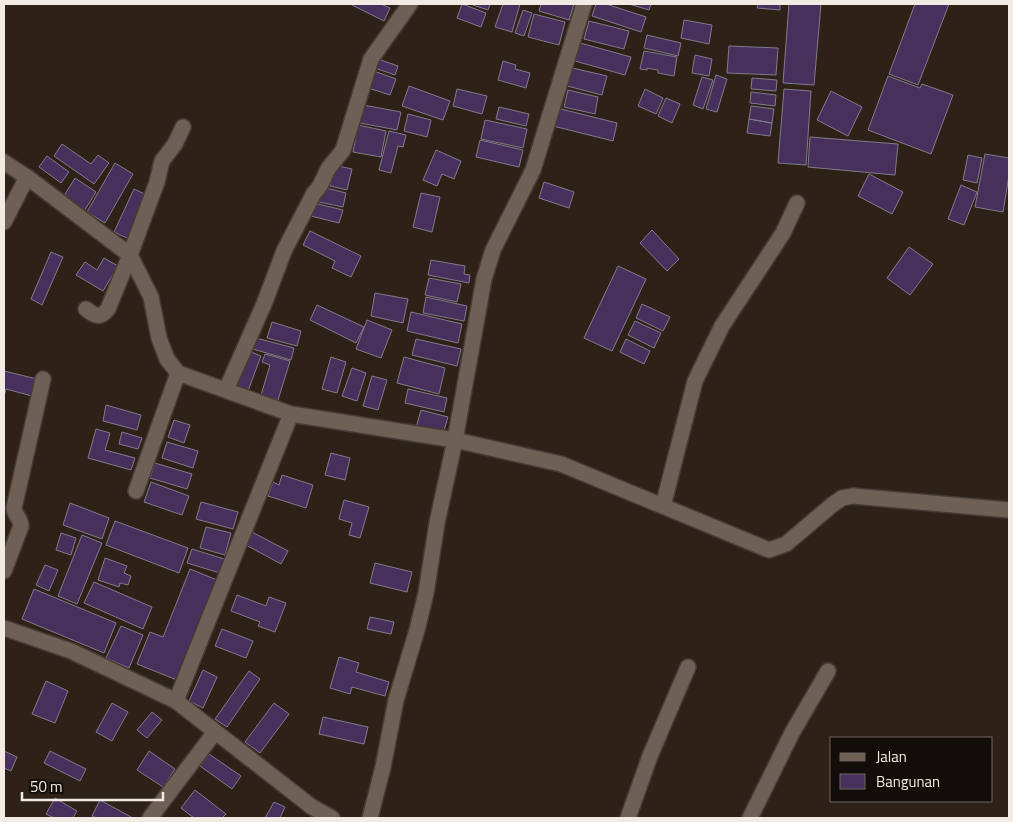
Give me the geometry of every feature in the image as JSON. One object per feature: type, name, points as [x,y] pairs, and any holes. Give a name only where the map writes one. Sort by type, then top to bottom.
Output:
[{"type":"street","points":[[226,390],[264,304],[284,251],[314,192],[321,187],[329,168],[343,150],[371,60],[410,4]]},
{"type":"street","points":[[370,818],[383,767],[396,700],[418,630],[426,593],[437,524],[455,440],[484,279],[493,250],[533,170],[584,4]]},
{"type":"street","points":[[86,309],[99,316],[108,309],[157,182],[162,161],[176,144],[183,127]]},
{"type":"street","points":[[4,162],[27,177],[130,255],[151,297],[159,338],[167,359],[178,373],[292,414],[455,440],[561,464],[769,550],[786,544],[842,498],[853,496],[1009,510]]},
{"type":"street","points":[[4,222],[27,177]]},
{"type":"street","points":[[662,506],[695,381],[722,326],[783,233],[797,203]]},
{"type":"street","points":[[136,492],[178,373]]},
{"type":"street","points":[[4,571],[21,526],[14,508],[43,379]]},
{"type":"street","points":[[176,701],[292,414]]},
{"type":"street","points":[[4,628],[71,651],[176,701],[312,807],[332,818]]},
{"type":"street","points":[[628,818],[650,756],[688,667]]},
{"type":"street","points":[[750,818],[792,733],[828,671]]},
{"type":"street","points":[[150,818],[215,732]]},
{"type":"building","points":[[353,4],[381,4],[390,8],[384,21]]},
{"type":"building","points":[[462,4],[486,13],[481,27],[457,18]]},
{"type":"building","points":[[470,4],[490,4],[488,10]]},
{"type":"building","points":[[503,4],[520,4],[512,32],[495,27]]},
{"type":"building","points":[[541,4],[574,4],[569,20],[539,11]]},
{"type":"building","points":[[596,4],[606,4],[646,17],[641,32],[592,16]]},
{"type":"building","points":[[629,4],[651,4],[649,10]]},
{"type":"building","points":[[758,4],[780,4],[780,10],[757,8]]},
{"type":"building","points":[[789,4],[821,4],[814,85],[783,83]]},
{"type":"building","points":[[915,4],[949,4],[918,85],[889,74]]},
{"type":"building","points":[[523,10],[532,13],[524,36],[515,33]]},
{"type":"building","points":[[534,14],[565,22],[559,45],[528,37]]},
{"type":"building","points":[[684,20],[712,25],[709,44],[681,38]]},
{"type":"building","points":[[589,21],[629,31],[624,49],[584,39]]},
{"type":"building","points":[[647,35],[681,43],[678,56],[644,48]]},
{"type":"building","points":[[580,43],[631,57],[625,75],[575,61]]},
{"type":"building","points":[[729,46],[778,48],[776,75],[727,73]]},
{"type":"building","points":[[644,51],[677,57],[674,76],[658,73],[658,70],[640,69]]},
{"type":"building","points":[[695,55],[712,59],[709,76],[692,73]]},
{"type":"building","points":[[375,58],[398,66],[395,75],[372,67]]},
{"type":"building","points":[[503,61],[516,65],[515,69],[530,73],[526,88],[498,80]]},
{"type":"building","points":[[568,67],[607,76],[602,95],[567,86],[570,78],[566,77]]},
{"type":"building","points":[[371,70],[396,79],[390,95],[365,87]]},
{"type":"building","points":[[716,75],[727,79],[717,112],[706,109]]},
{"type":"building","points":[[888,76],[920,88],[922,84],[953,95],[931,154],[868,130]]},
{"type":"building","points":[[702,77],[713,80],[703,109],[693,105]]},
{"type":"building","points":[[752,78],[777,80],[776,91],[751,89]]},
{"type":"building","points":[[409,86],[450,101],[443,120],[402,106]]},
{"type":"building","points":[[457,89],[487,96],[482,114],[453,106]]},
{"type":"building","points":[[645,89],[663,98],[656,114],[638,106]]},
{"type":"building","points":[[784,89],[811,91],[806,165],[778,163]]},
{"type":"building","points":[[568,90],[598,97],[595,114],[564,107]]},
{"type":"building","points":[[831,91],[862,107],[848,136],[817,120]]},
{"type":"building","points":[[751,92],[776,95],[775,106],[750,103]]},
{"type":"building","points":[[666,98],[680,104],[672,123],[658,116]]},
{"type":"building","points":[[363,105],[401,112],[397,130],[360,123]]},
{"type":"building","points":[[751,106],[774,109],[772,123],[749,119]]},
{"type":"building","points":[[499,107],[529,114],[526,126],[496,119]]},
{"type":"building","points":[[557,108],[617,123],[613,141],[553,126]]},
{"type":"building","points":[[408,114],[431,120],[427,137],[404,131]]},
{"type":"building","points":[[749,119],[772,123],[770,136],[747,133]]},
{"type":"building","points":[[485,120],[527,129],[523,148],[481,139]]},
{"type":"building","points":[[358,125],[386,131],[381,157],[353,152]]},
{"type":"building","points":[[389,131],[406,135],[403,147],[398,146],[391,173],[379,170]]},
{"type":"building","points":[[810,137],[898,144],[895,175],[808,167]]},
{"type":"building","points":[[480,140],[523,150],[519,167],[476,157]]},
{"type":"building","points":[[62,144],[91,164],[98,155],[109,163],[94,184],[54,156]]},
{"type":"building","points":[[436,150],[461,161],[454,179],[442,174],[437,186],[423,180]]},
{"type":"building","points":[[985,154],[1009,158],[1009,175],[1003,212],[975,207]]},
{"type":"building","points":[[968,155],[982,158],[977,183],[963,180]]},
{"type":"building","points":[[47,156],[69,172],[61,183],[39,167]]},
{"type":"building","points":[[115,163],[133,174],[105,223],[87,212]]},
{"type":"building","points":[[334,165],[352,169],[347,190],[330,186]]},
{"type":"building","points":[[869,174],[903,192],[892,214],[858,196]]},
{"type":"building","points":[[75,178],[96,192],[83,213],[62,199]]},
{"type":"building","points":[[544,182],[574,192],[569,208],[539,198]]},
{"type":"building","points":[[961,185],[977,192],[964,225],[948,219]]},
{"type":"building","points":[[322,187],[346,193],[343,207],[319,202]]},
{"type":"building","points":[[134,189],[149,196],[129,239],[114,232]]},
{"type":"building","points":[[421,193],[440,197],[432,232],[413,227]]},
{"type":"building","points":[[314,203],[343,210],[339,223],[311,216]]},
{"type":"building","points":[[652,230],[679,259],[667,271],[640,243]]},
{"type":"building","points":[[310,231],[361,256],[351,277],[332,268],[335,261],[303,245]]},
{"type":"building","points":[[909,247],[933,264],[910,295],[887,278]]},
{"type":"building","points":[[51,252],[63,257],[42,305],[31,299]]},
{"type":"building","points":[[104,258],[118,266],[103,291],[76,275],[85,262],[97,270]]},
{"type":"building","points":[[431,260],[465,266],[464,274],[470,275],[469,283],[428,275]]},
{"type":"building","points":[[618,266],[646,279],[612,351],[584,338]]},
{"type":"building","points":[[429,278],[461,284],[457,302],[425,295]]},
{"type":"building","points":[[375,293],[408,299],[403,323],[371,316]]},
{"type":"building","points":[[426,297],[467,306],[464,321],[423,313]]},
{"type":"building","points":[[642,304],[670,317],[663,331],[636,318]]},
{"type":"building","points":[[317,305],[364,327],[356,343],[310,320]]},
{"type":"building","points":[[411,312],[462,324],[458,343],[407,331]]},
{"type":"building","points":[[367,320],[392,330],[381,358],[356,349]]},
{"type":"building","points":[[635,321],[661,333],[654,348],[628,335]]},
{"type":"building","points":[[272,322],[301,331],[297,346],[267,338]]},
{"type":"building","points":[[252,337],[294,348],[291,360],[249,348]]},
{"type":"building","points":[[416,339],[461,349],[457,366],[412,355]]},
{"type":"building","points":[[626,339],[650,351],[644,364],[620,352]]},
{"type":"building","points":[[246,350],[261,356],[248,391],[233,385]]},
{"type":"building","points":[[265,354],[290,361],[278,400],[261,395],[270,365],[262,362]]},
{"type":"building","points":[[331,357],[346,362],[337,393],[322,389]]},
{"type":"building","points":[[404,357],[445,368],[439,394],[397,383]]},
{"type":"building","points":[[352,368],[366,373],[357,401],[342,396]]},
{"type":"building","points":[[4,371],[37,379],[32,396],[6,389],[4,396]]},
{"type":"building","points":[[372,376],[387,380],[378,410],[363,406]]},
{"type":"building","points":[[408,389],[447,398],[444,412],[405,403]]},
{"type":"building","points":[[106,405],[141,415],[137,430],[103,421]]},
{"type":"building","points":[[421,410],[448,417],[443,434],[416,428]]},
{"type":"building","points":[[174,420],[190,425],[184,443],[168,437]]},
{"type":"building","points":[[96,429],[110,433],[105,450],[135,458],[131,470],[88,458]]},
{"type":"building","points":[[122,432],[142,438],[138,449],[119,444]]},
{"type":"building","points":[[167,442],[198,451],[193,468],[162,458]]},
{"type":"building","points":[[331,453],[350,458],[345,480],[325,475]]},
{"type":"building","points":[[155,463],[192,474],[187,489],[150,478]]},
{"type":"building","points":[[282,475],[313,485],[306,508],[268,496],[273,482],[279,485]]},
{"type":"building","points":[[151,482],[189,496],[182,515],[144,502]]},
{"type":"building","points":[[344,500],[369,507],[360,538],[349,535],[352,523],[339,519]]},
{"type":"building","points":[[201,502],[238,512],[233,529],[196,519]]},
{"type":"building","points":[[70,503],[109,518],[102,539],[63,525]]},
{"type":"building","points":[[115,521],[188,548],[179,573],[106,545]]},
{"type":"building","points":[[206,527],[231,533],[225,555],[200,548]]},
{"type":"building","points":[[252,532],[288,551],[281,564],[246,545]]},
{"type":"building","points":[[61,533],[76,538],[71,555],[56,550]]},
{"type":"building","points":[[82,535],[102,543],[77,604],[58,596]]},
{"type":"building","points":[[192,549],[224,559],[220,573],[187,563]]},
{"type":"building","points":[[105,558],[127,566],[124,573],[131,576],[128,585],[120,583],[119,587],[98,580]]},
{"type":"building","points":[[375,563],[412,572],[407,592],[370,583]]},
{"type":"building","points":[[45,565],[58,570],[49,591],[36,585]]},
{"type":"building","points":[[190,569],[217,580],[177,680],[137,664],[150,632],[163,637]]},
{"type":"building","points":[[94,582],[152,607],[143,629],[84,603]]},
{"type":"building","points":[[34,589],[116,623],[104,653],[22,619]]},
{"type":"building","points":[[237,595],[266,606],[269,597],[286,603],[275,632],[258,626],[260,622],[231,611]]},
{"type":"building","points":[[370,617],[394,622],[391,634],[367,629]]},
{"type":"building","points":[[121,626],[143,635],[129,668],[106,658]]},
{"type":"building","points":[[222,629],[253,641],[246,658],[215,646]]},
{"type":"building","points":[[339,657],[359,663],[356,672],[389,682],[385,696],[352,687],[350,694],[330,688]]},
{"type":"building","points":[[203,670],[217,677],[203,708],[189,701]]},
{"type":"building","points":[[249,671],[260,679],[227,727],[215,719]]},
{"type":"building","points":[[46,681],[68,691],[55,723],[32,714]]},
{"type":"building","points":[[112,703],[128,712],[112,741],[96,732]]},
{"type":"building","points":[[274,703],[289,714],[260,753],[245,742]]},
{"type":"building","points":[[152,712],[162,720],[147,738],[137,730]]},
{"type":"building","points":[[323,717],[368,727],[364,744],[319,734]]},
{"type":"building","points":[[4,751],[17,757],[11,771],[4,768]]},
{"type":"building","points":[[50,751],[86,769],[80,781],[44,763]]},
{"type":"building","points":[[149,751],[175,769],[163,787],[137,770]]},
{"type":"building","points":[[209,754],[241,776],[232,789],[200,766]]},
{"type":"building","points":[[195,790],[226,814],[222,818],[194,818],[181,808]]},
{"type":"building","points":[[55,798],[77,811],[73,818],[54,818],[46,814]]},
{"type":"building","points":[[100,800],[133,818],[97,818],[92,816]]},
{"type":"building","points":[[274,802],[285,807],[280,818],[265,818]]}]
